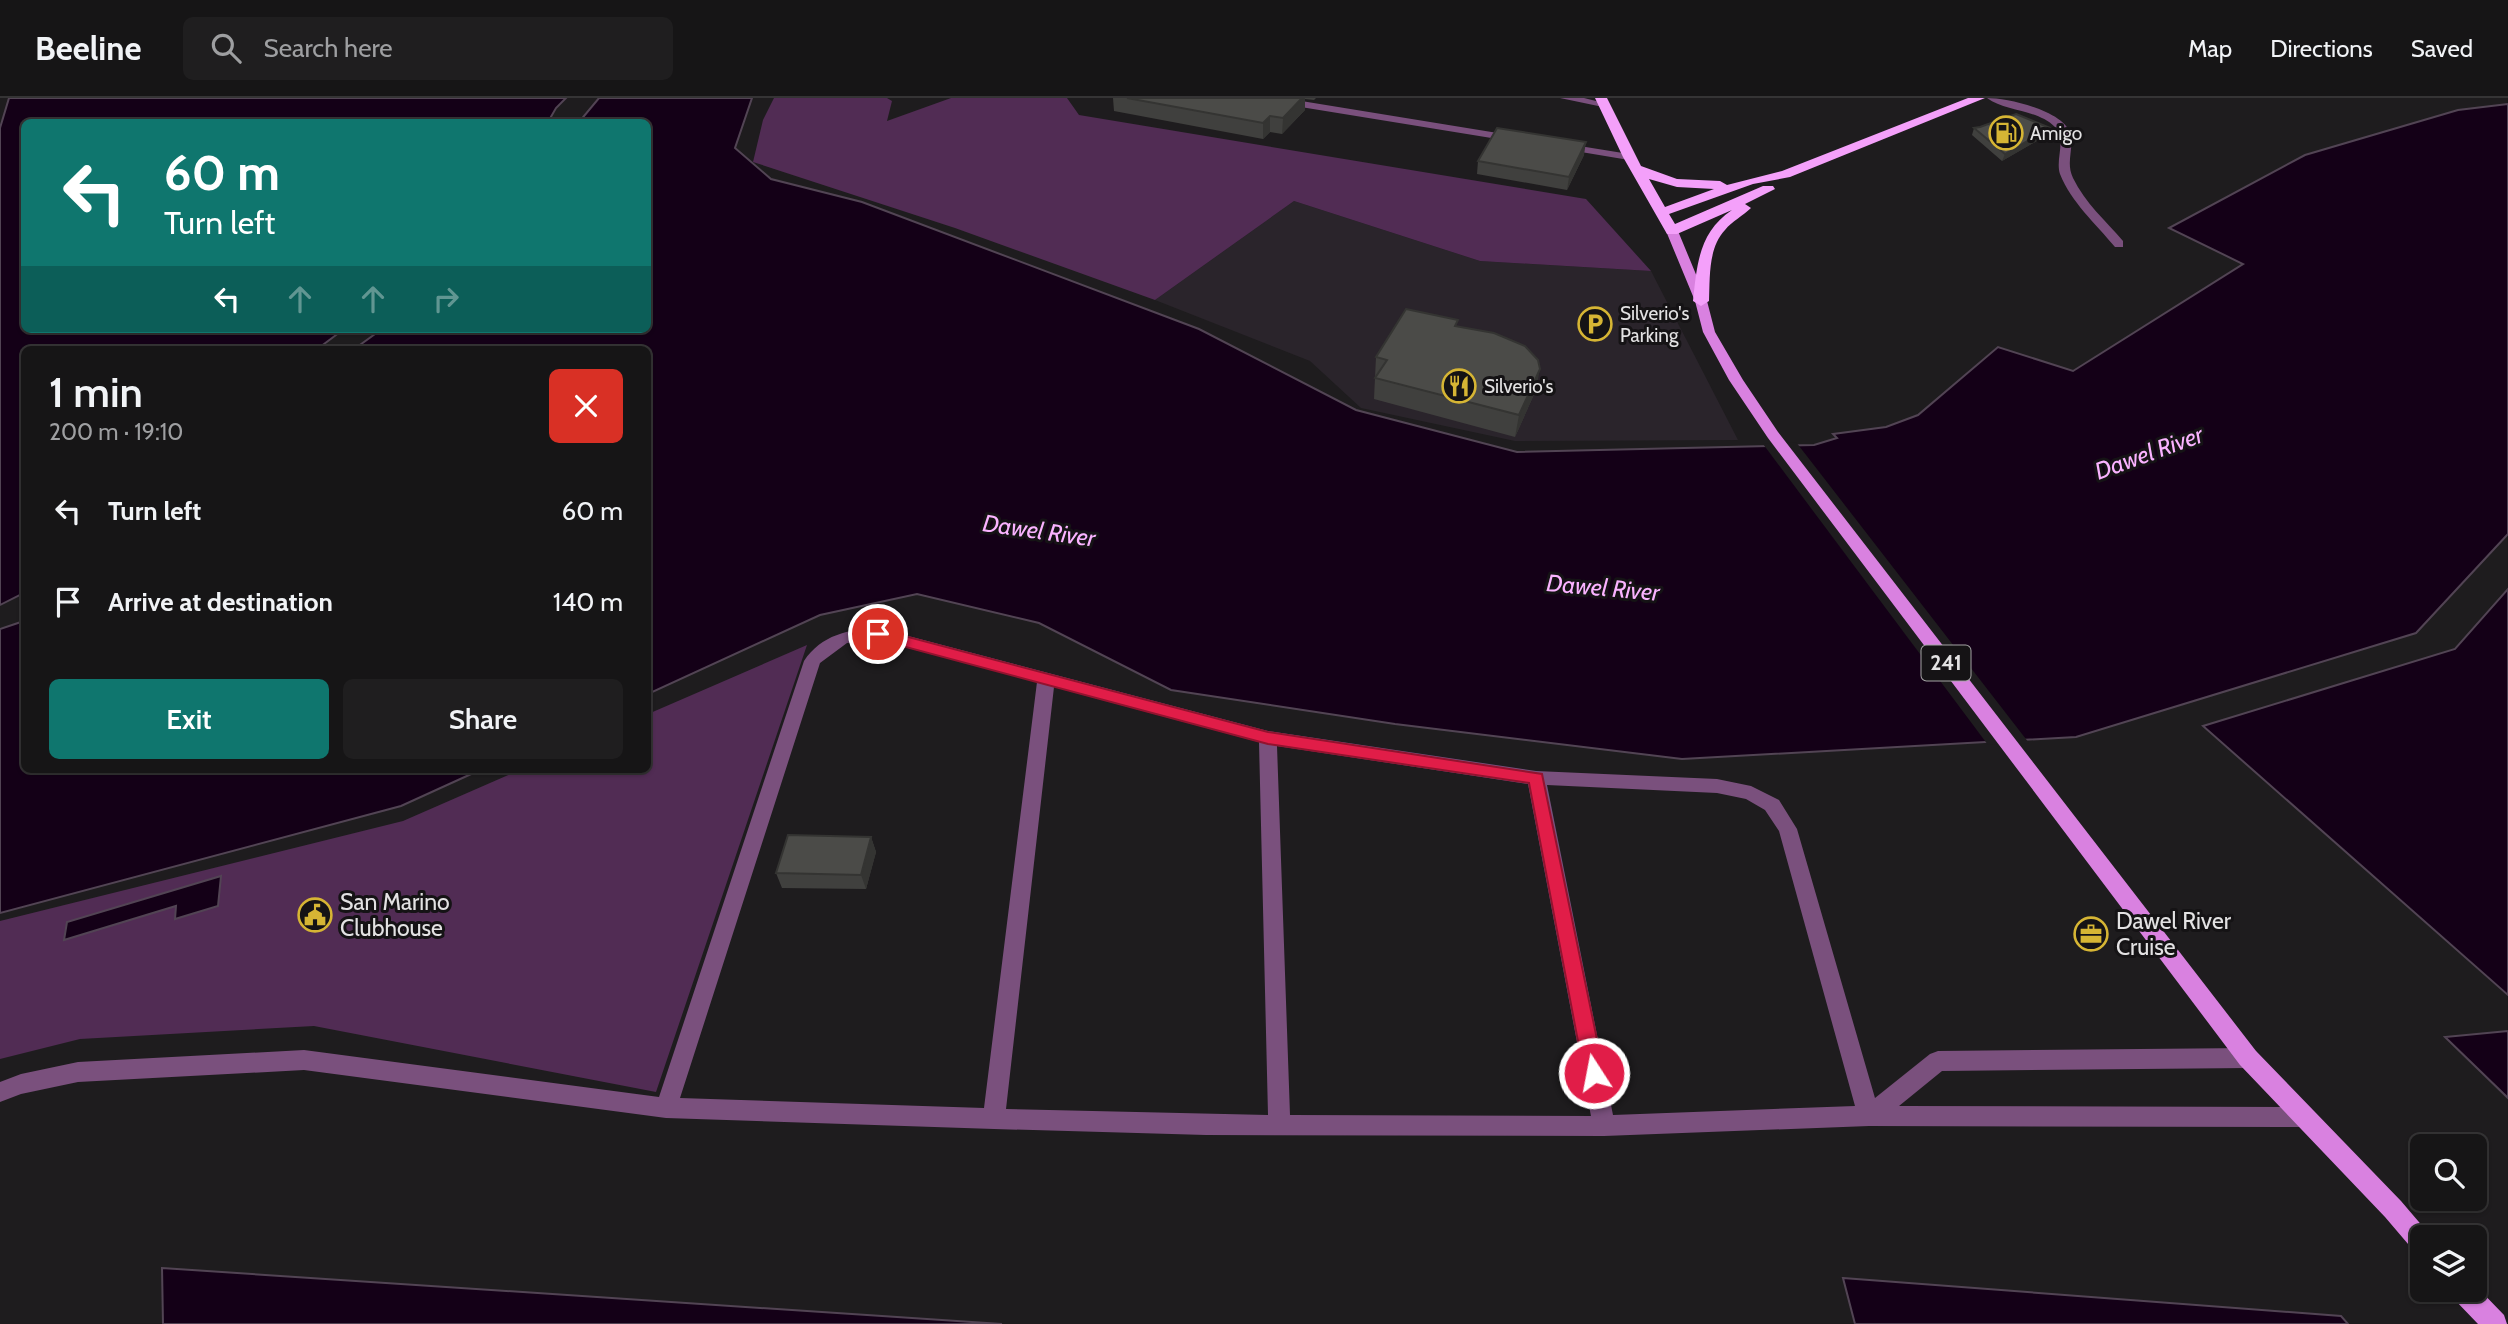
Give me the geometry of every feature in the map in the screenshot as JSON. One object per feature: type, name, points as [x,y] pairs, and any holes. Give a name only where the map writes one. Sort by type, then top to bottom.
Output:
[{"type":"highway","points":[[1637,169],[1654,179],[1697,186],[1750,181],[1785,174],[1979,98]]},
{"type":"highway","name":"241","points":[[1602,101],[1629,157],[1672,231]]},
{"type":"highway","points":[[1701,301],[1709,240],[1715,229],[1785,174]]},
{"type":"highway","points":[[1663,212],[1750,181]]},
{"type":"highway","points":[[1672,231],[1769,188]]},
{"type":"main road","name":"241","points":[[1672,231],[1701,301],[1709,332],[1736,380],[1773,435],[2248,1058],[2410,1229]]},
{"type":"main road","points":[[2474,1302],[2495,1324]]},
{"type":"street","points":[[1264,98],[1534,142]]},
{"type":"street","points":[[1565,98],[1602,101]]},
{"type":"street","points":[[1992,98],[2046,118],[2064,129],[2067,136],[2061,158],[2064,171],[2119,244]]},
{"type":"street","points":[[1548,144],[1629,157]]},
{"type":"street","points":[[666,1108],[812,661],[828,643],[847,635],[878,634],[1268,738],[1536,778],[1717,786],[1751,793],[1772,805],[1788,829],[1869,1116]]},
{"type":"street","points":[[994,1119],[1046,679]]},
{"type":"street","points":[[1268,738],[1279,1124]]},
{"type":"street","points":[[1536,778],[1604,1126]]},
{"type":"street","points":[[1869,1116],[1938,1061],[2248,1058]]},
{"type":"street","points":[[0,1092],[21,1084],[78,1072],[304,1060],[666,1108],[1206,1125],[1604,1126],[1869,1116],[2303,1116]]},
{"type":"shaded area","points":[[774,98],[887,98],[892,101],[887,121],[951,98],[1067,98],[1079,115],[1586,199],[1651,271],[1480,261],[1294,201],[1155,300],[955,228],[753,162],[763,120]]},
{"type":"shaded area","points":[[1294,201],[1480,261],[1651,271],[1738,440],[1515,441],[1361,408],[1310,361],[1155,300]]},
{"type":"shaded area","points":[[807,645],[656,1092],[314,1026],[80,1039],[0,1059],[0,921],[403,821],[513,773],[651,773],[651,713]]},
{"type":"water","points":[[9,98],[566,98],[550,119],[21,119],[21,333],[339,333],[321,346],[21,346],[21,594],[0,605],[0,128]]},
{"type":"water","name":"Dawel River","points":[[599,98],[752,98],[735,148],[771,179],[862,202],[1199,329],[1356,410],[1517,452],[1814,445],[1837,438],[1833,434],[1886,427],[1918,415],[1998,347],[2073,371],[2243,264],[2169,228],[2305,155],[2458,110],[2508,104],[2508,534],[2416,633],[2076,737],[1682,759],[1395,724],[1171,690],[1039,623],[917,594],[820,615],[651,693],[651,346],[359,346],[376,333],[651,333],[651,119],[582,119]]},
{"type":"water","points":[[2508,589],[2508,995],[2203,726],[2455,649]]},
{"type":"water","points":[[21,622],[21,773],[473,773],[401,806],[0,913],[0,629]]},
{"type":"water","points":[[221,876],[218,906],[175,919],[176,906],[64,940],[67,922]]},
{"type":"water","points":[[2508,1031],[2508,1098],[2445,1037]]},
{"type":"water","points":[[162,1268],[1002,1324],[163,1324]]},
{"type":"water","points":[[1843,1278],[2341,1316],[2348,1324],[1855,1324]]},
{"type":"pier","points":[[1796,442],[2029,743],[1988,745],[1763,444]]},
{"type":"building","points":[[1127,98],[1302,98],[1283,118],[1270,116],[1263,123]]},
{"type":"building","points":[[2016,114],[2050,128],[2005,154],[1974,128],[1980,127]]},
{"type":"building","points":[[1497,128],[1586,142],[1569,177],[1478,161]]},
{"type":"building","name":"Silverio's","points":[[1406,309],[1458,320],[1455,326],[1494,333],[1525,346],[1538,360],[1540,369],[1519,415],[1375,378],[1387,360],[1376,357]]},
{"type":"building","points":[[788,835],[871,837],[861,875],[776,873]]},
{"type":"place","name":"Amigo","points":[[2006,133]]},
{"type":"place","name":"Silverio's Parking","points":[[1595,324]]},
{"type":"place","name":"Silverio's","points":[[1459,386]]},
{"type":"place","name":"San Marino Clubhouse","points":[[315,915]]},
{"type":"place","name":"Dawel River Cruise","points":[[2091,934]]},
{"type":"route","points":[[878,634],[1268,738],[1536,778],[1594,1073]]}]
